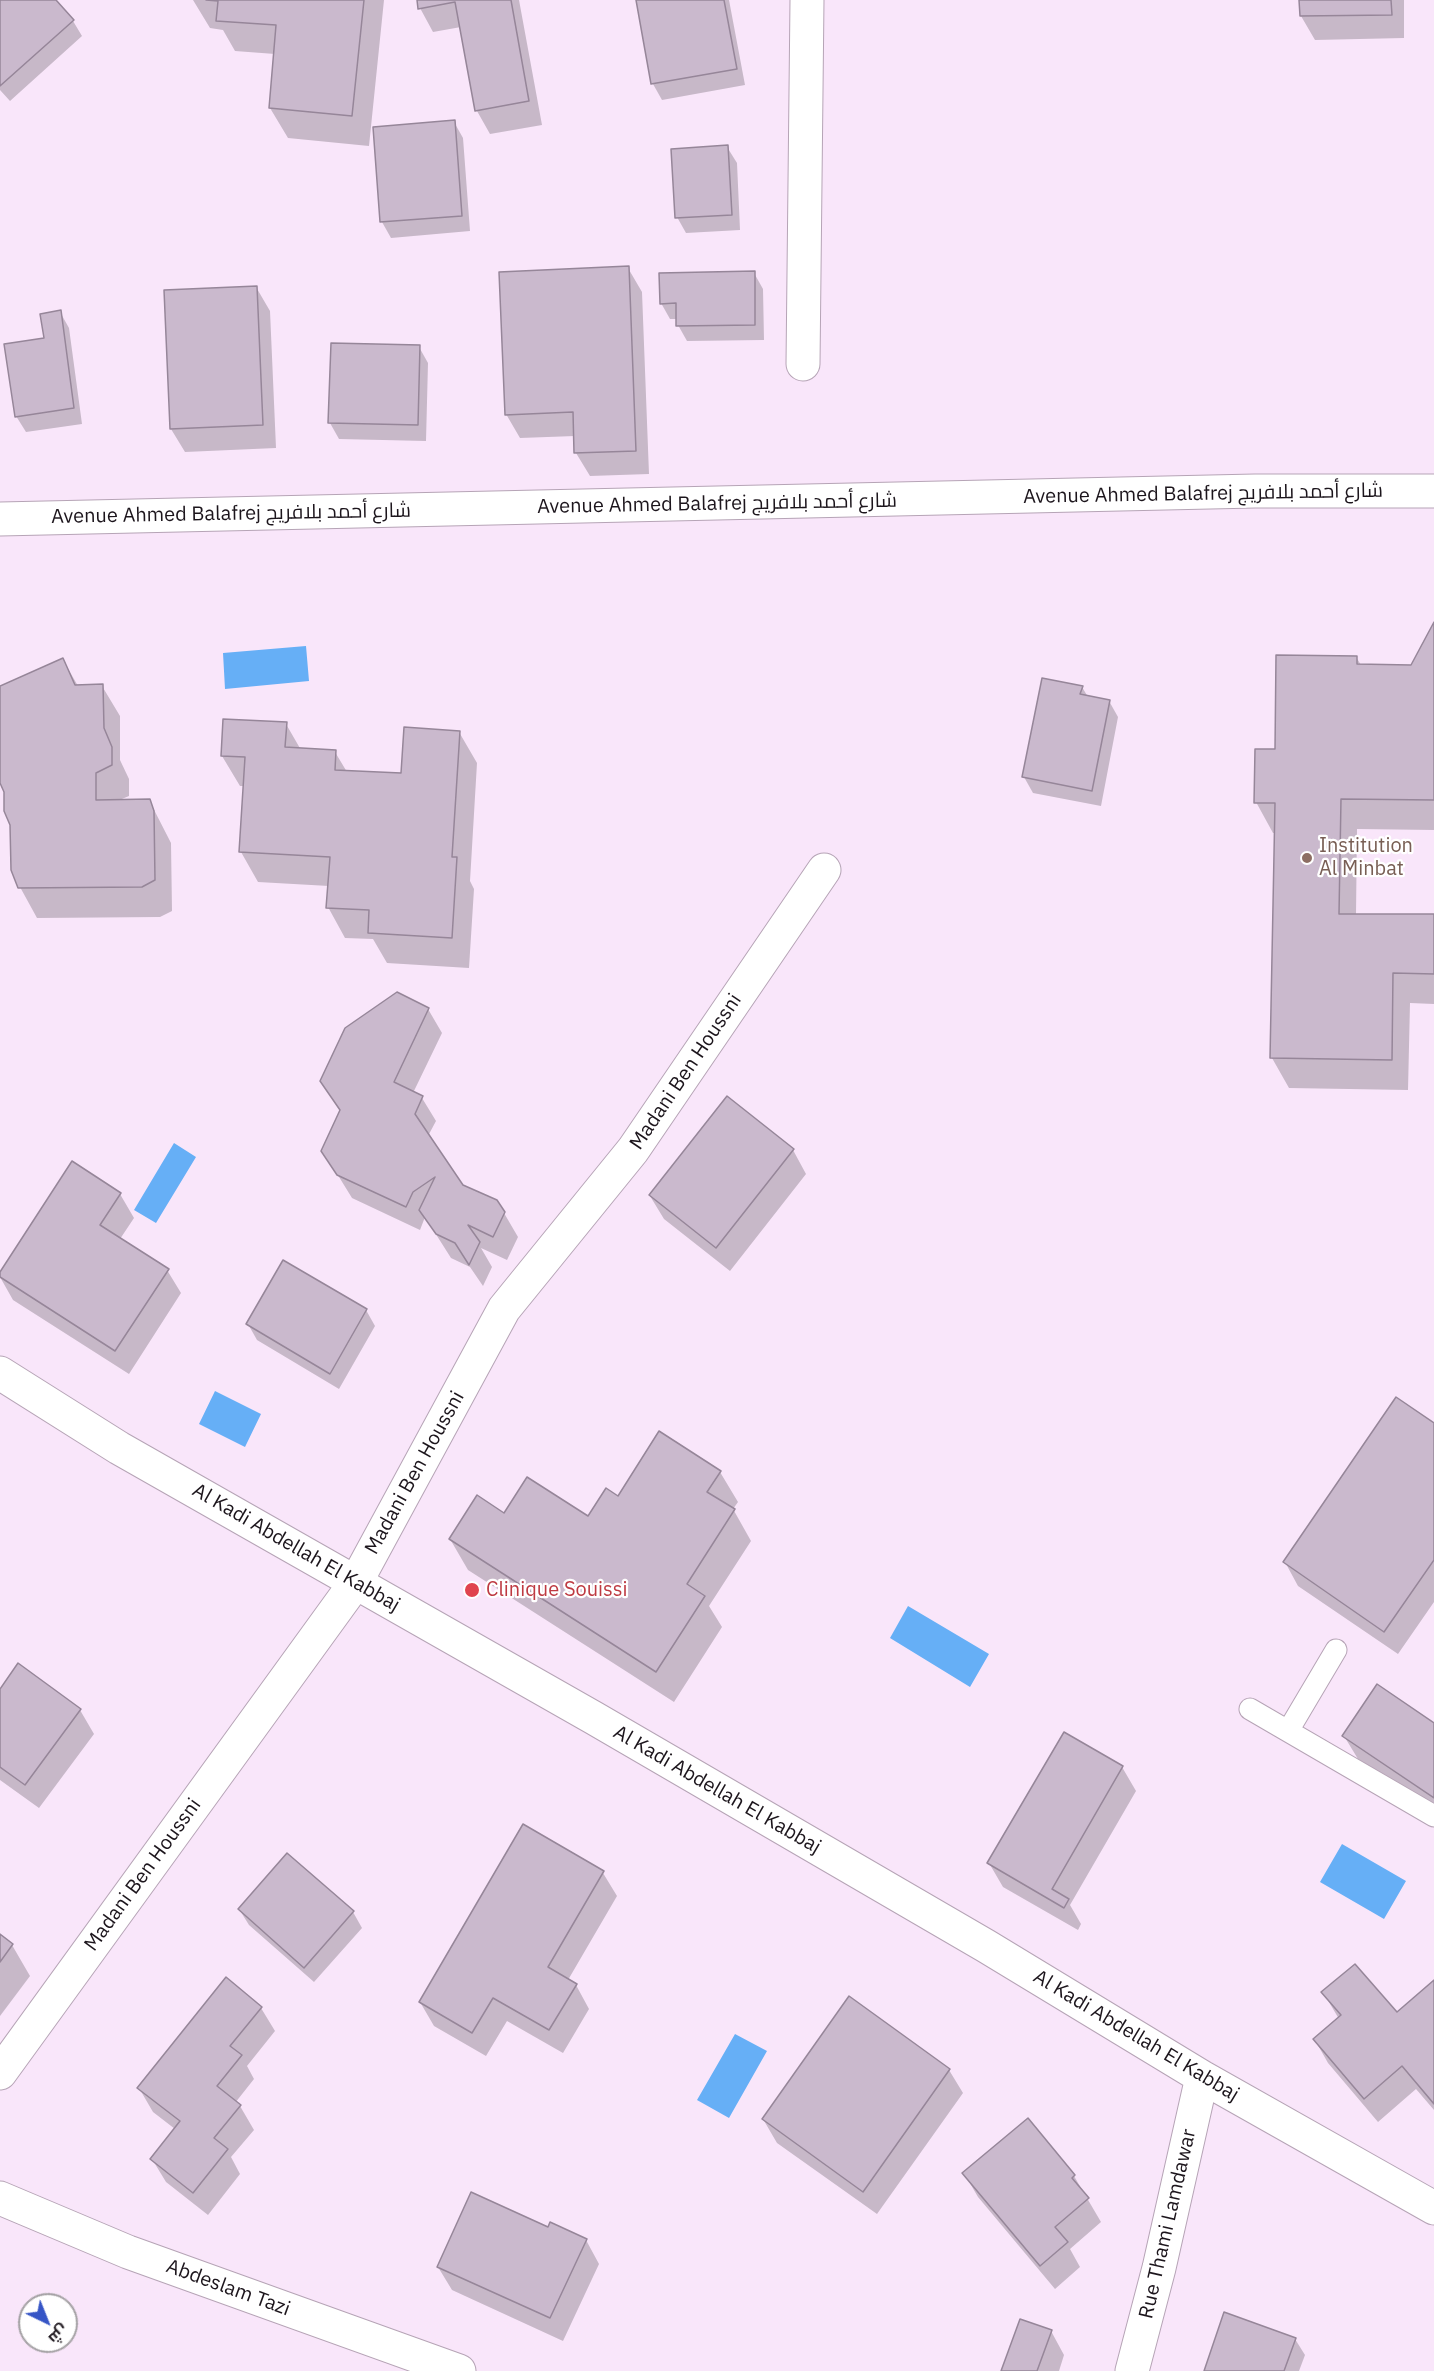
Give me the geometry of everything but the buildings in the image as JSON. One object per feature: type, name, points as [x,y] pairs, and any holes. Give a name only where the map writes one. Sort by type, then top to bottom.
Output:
[{"type":"street","points":[[804,364],[807,0]]},
{"type":"street","name":"Avenue Ahmed Balafrej شارع أحمد بلافريج","points":[[0,519],[1255,491],[1434,491]]},
{"type":"street","name":"Madani Ben Houssni","points":[[0,2073],[356,1582],[504,1309],[633,1150],[824,870]]},
{"type":"street","name":"Al Kadi Abdellah El Kabbaj","points":[[0,1373],[119,1448],[945,1922],[1202,2077],[1432,2201]]},
{"type":"street","name":"Rue Thami Lamdawar","points":[[1132,2371],[1159,2268],[1202,2077]]},
{"type":"street","name":"Abdeslam Tazi","points":[[0,2198],[128,2252],[459,2371]]},
{"type":"lane","points":[[1288,1731],[1336,1650]]},
{"type":"lane","points":[[1250,1709],[1434,1816]]},
{"type":"water","points":[[306,646],[309,681],[225,689],[223,653]]},
{"type":"water","points":[[174,1143],[196,1157],[156,1223],[134,1210]]},
{"type":"water","points":[[215,1391],[261,1414],[245,1447],[199,1424]]},
{"type":"water","points":[[908,1606],[989,1654],[970,1687],[890,1638]]},
{"type":"water","points":[[1342,1844],[1406,1881],[1384,1919],[1320,1882]]},
{"type":"water","points":[[735,2034],[767,2051],[729,2118],[697,2100]]},
{"type":"place","name":"Institution Al Minbat","points":[[1307,858]]},
{"type":"place","name":"Clinique Souissi","points":[[472,1590]]}]
